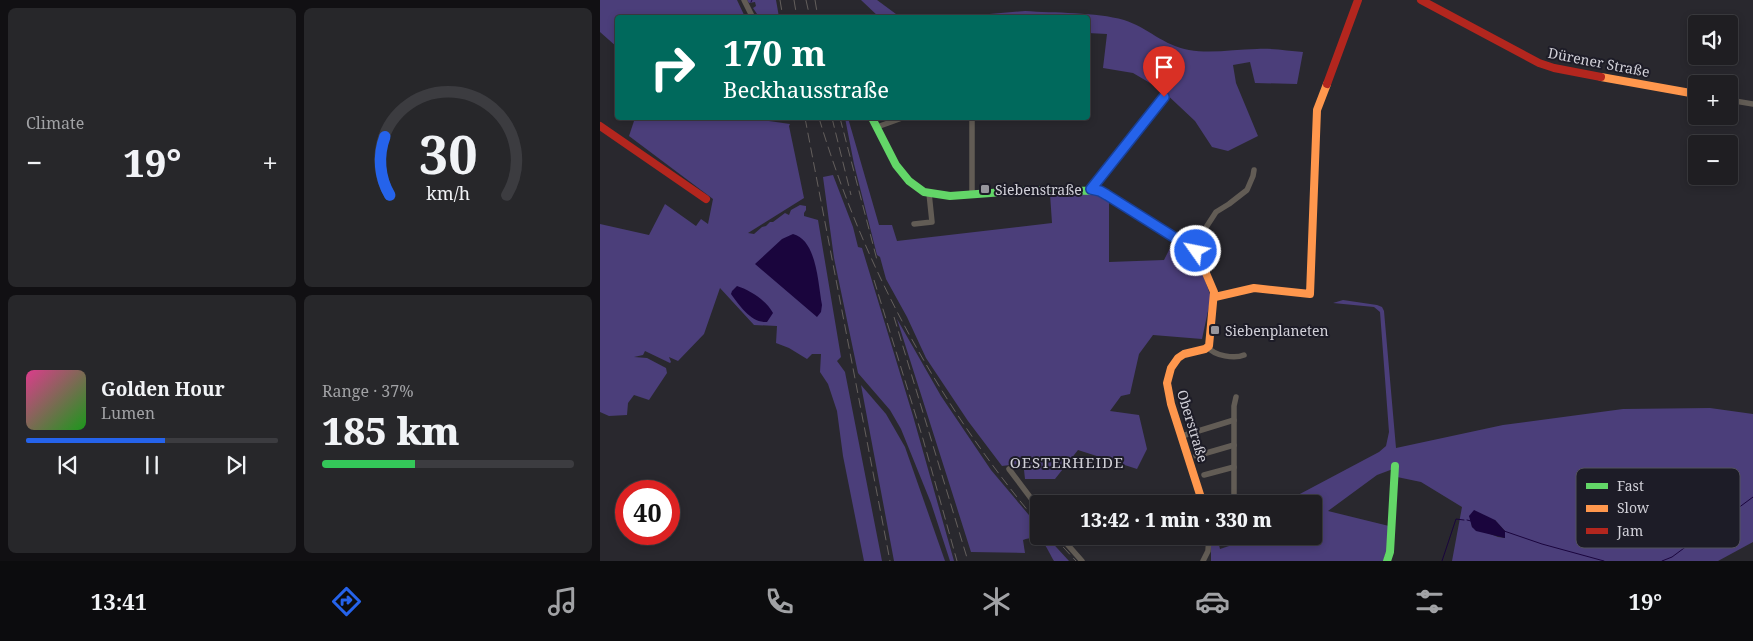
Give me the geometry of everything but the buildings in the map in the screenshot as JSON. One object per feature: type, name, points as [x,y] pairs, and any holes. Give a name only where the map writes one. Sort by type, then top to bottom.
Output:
[{"type":"street","points":[[744,0],[752,15]]},
{"type":"street","points":[[1214,297],[1255,288],[1310,294],[1315,203],[1317,110],[1358,0]]},
{"type":"street","name":"Dürener Straße","points":[[1421,0],[1540,63],[1554,68],[1688,93]]},
{"type":"street","points":[[1091,189],[1164,97]]},
{"type":"street","points":[[1738,102],[1753,104]]},
{"type":"street","points":[[873,120],[898,169],[910,182],[929,193],[938,195],[1091,189],[1107,195],[1192,249],[1201,257],[1214,297],[1210,343],[1208,347],[1213,353],[1238,358],[1244,355]]},
{"type":"street","points":[[877,127],[896,120]]},
{"type":"street","points":[[972,120],[972,194]]},
{"type":"street","points":[[600,126],[706,199]]},
{"type":"street","points":[[1192,249],[1216,212],[1236,200],[1247,190],[1254,176],[1254,170]]},
{"type":"street","points":[[914,224],[932,222],[929,193]]},
{"type":"street","name":"Oberstraße","points":[[1202,495],[1200,477],[1182,436],[1168,393],[1169,375],[1174,362],[1184,354],[1208,347]]},
{"type":"street","points":[[1234,495],[1234,420],[1236,397]]},
{"type":"street","points":[[1182,436],[1234,420]]},
{"type":"street","points":[[1196,456],[1234,444]]},
{"type":"street","points":[[1387,561],[1390,552],[1396,466]]},
{"type":"street","points":[[1200,477],[1234,467]]},
{"type":"street","points":[[1009,469],[1030,497]]},
{"type":"street","points":[[1068,545],[1082,561]]},
{"type":"street","points":[[1203,561],[1208,551],[1208,545]]},
{"type":"shaded area","points":[[600,0],[737,0],[744,15],[615,15],[615,45],[600,32]]},
{"type":"shaded area","points":[[747,0],[776,0],[779,15],[758,15],[753,8],[756,6],[755,2],[749,3]]},
{"type":"shaded area","points":[[861,0],[877,0],[897,15],[877,15]]},
{"type":"shaded area","points":[[1025,11],[1088,14],[1124,20],[1172,45],[1189,50],[1274,49],[1303,52],[1297,84],[1255,83],[1250,62],[1233,65],[1236,83],[1258,136],[1228,151],[1212,147],[1195,121],[1162,90],[1133,73],[1103,68],[1107,34],[1090,33],[1090,15],[978,15]]},
{"type":"shaded area","points":[[634,120],[762,120],[790,124],[804,198],[748,233],[754,234],[785,213],[789,215],[791,210],[800,205],[806,206],[804,216],[818,220],[841,357],[837,361],[845,372],[882,561],[864,561],[843,456],[837,411],[828,384],[820,372],[821,354],[812,354],[807,359],[789,348],[776,343],[777,326],[754,325],[720,288],[704,334],[678,361],[669,357],[670,363],[645,351],[643,355],[634,357],[647,358],[666,368],[667,373],[649,400],[634,395],[628,403],[627,415],[609,416],[600,412],[600,224],[649,235],[665,204],[696,226],[701,219],[708,224],[713,199],[629,136]]},
{"type":"shaded area","points":[[845,120],[849,120],[879,225],[892,225],[897,241],[1052,223],[1050,194],[1097,193],[1109,199],[1109,262],[1164,260],[1173,242],[1197,258],[1211,297],[1202,339],[1153,335],[1139,354],[1130,394],[1121,396],[1110,411],[1139,415],[1147,449],[1137,469],[1078,450],[1055,479],[1025,479],[1024,470],[1019,464],[1002,466],[968,421],[926,358],[907,317],[886,279],[880,257],[877,255],[854,164]]},
{"type":"shaded area","points":[[833,175],[853,227],[858,247],[862,248],[913,416],[954,561],[950,561],[931,503],[901,429],[890,410],[858,373],[834,258],[823,177]]},
{"type":"shaded area","points":[[793,234],[801,238],[807,245],[815,264],[822,305],[821,312],[817,317],[755,264],[782,239]]},
{"type":"shaded area","points":[[737,286],[758,296],[767,304],[773,313],[767,322],[756,320],[742,308],[731,294]]},
{"type":"shaded area","points":[[1343,300],[1377,305],[1382,307],[1384,311],[1396,448],[1503,425],[1623,409],[1710,408],[1753,414],[1753,542],[1718,561],[1452,561],[1462,507],[1421,482],[1397,477],[1393,469],[1377,475],[1328,511],[1389,526],[1388,547],[1383,561],[1211,561],[1211,545],[1219,545],[1220,549],[1230,545],[1322,545],[1322,495],[1298,495],[1379,452],[1386,446],[1389,432],[1380,312],[1374,307],[1333,303]],"holes":[[[1495,520],[1505,531],[1505,538],[1472,527],[1471,521]]]},
{"type":"shaded area","points":[[897,319],[941,396],[991,470],[1030,516],[1030,538],[1023,540],[1025,553],[971,552]]},
{"type":"shaded area","points":[[861,385],[886,414],[905,447],[945,561],[894,561]]},
{"type":"shaded area","points":[[1474,510],[1495,520],[1505,531],[1505,538],[1476,531],[1472,527],[1469,516]]},
{"type":"shaded area","points":[[1054,545],[1069,561],[1054,561],[1046,546]]},
{"type":"waterway","points":[[1740,507],[1753,497]]},
{"type":"waterway","points":[[1442,561],[1456,519],[1464,520]]},
{"type":"waterway","points":[[1467,520],[1471,521]]},
{"type":"waterway","points":[[1504,531],[1542,544],[1604,561]]},
{"type":"waterway","points":[[1662,561],[1672,557],[1684,548]]},
{"type":"railway","points":[[780,0],[782,15]]},
{"type":"railway","points":[[794,0],[796,15]]},
{"type":"railway","points":[[806,0],[809,15]]},
{"type":"railway","points":[[815,0],[818,15]]},
{"type":"railway","points":[[805,120],[890,561]]},
{"type":"railway","points":[[820,120],[837,174],[858,228],[908,332],[968,431],[1030,513]]},
{"type":"railway","points":[[832,120],[851,195]]},
{"type":"railway","points":[[841,120],[877,260]]},
{"type":"railway","points":[[874,280],[923,439],[957,561]]},
{"type":"railway","points":[[894,317],[968,561]]},
{"type":"railway","points":[[1061,545],[1076,561]]},
{"type":"traffic: fast","points":[[873,120],[896,165],[909,181],[924,192],[950,196],[1033,190],[1100,191],[1180,242]]},
{"type":"traffic: fast","points":[[1387,561],[1390,552],[1395,466]]},
{"type":"traffic: slow","points":[[1601,77],[1688,93]]},
{"type":"traffic: slow","points":[[1215,297],[1254,288],[1310,294],[1317,110],[1327,84]]},
{"type":"traffic: slow","points":[[1180,242],[1197,252],[1214,292],[1209,346],[1205,349],[1184,354],[1178,358],[1171,368],[1167,383],[1171,404],[1200,495]]},
{"type":"traffic: jam","points":[[1327,84],[1358,0]]},
{"type":"traffic: jam","points":[[1421,0],[1539,63],[1554,68],[1601,77]]},
{"type":"traffic: jam","points":[[600,126],[706,199]]},
{"type":"place","name":"Siebenstraße","points":[[985,189]]},
{"type":"place","name":"Siebenplaneten","points":[[1215,330]]},
{"type":"district","name":"OESTERHEIDE","points":[[1067,462]]},
{"type":"route","points":[[1164,97],[1091,189],[1107,195],[1196,251]]}]
